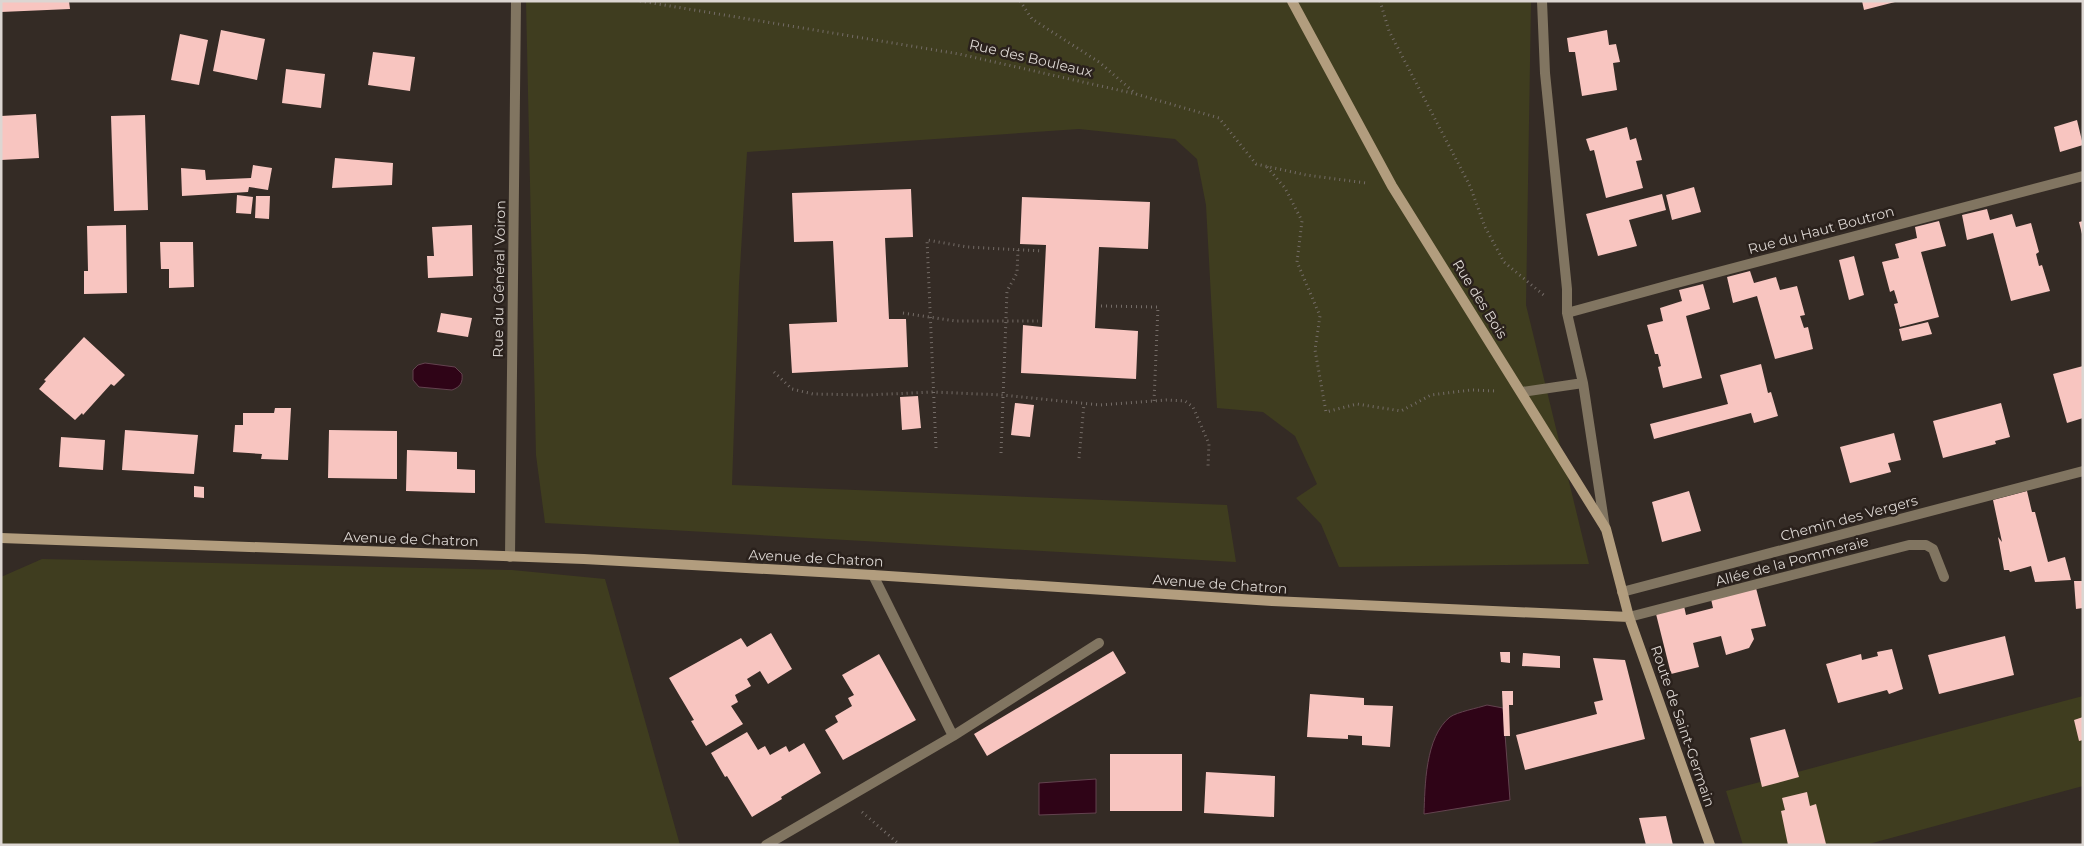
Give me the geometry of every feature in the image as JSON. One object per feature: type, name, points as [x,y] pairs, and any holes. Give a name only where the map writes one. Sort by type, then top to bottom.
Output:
[{"type":"street","name":"Rue du Général Voiron","points":[[510,557],[516,1]]},
{"type":"street","name":"Rue des Bois","points":[[1292,1],[1392,186],[1606,529],[1629,617]]},
{"type":"street","points":[[1542,1],[1545,73],[1567,313],[1583,383],[1606,529]]},
{"type":"street","name":"Rue du Haut Boutron","points":[[1567,313],[2083,176]]},
{"type":"street","points":[[1522,392],[1583,383]]},
{"type":"street","name":"Chemin des Vergers","points":[[1622,592],[2083,470]]},
{"type":"street","name":"Avenue de Chatron","points":[[1,538],[584,559],[873,575],[1289,602],[1629,617]]},
{"type":"street","name":"Allée de la Pommeraie","points":[[1629,617],[1908,545],[1926,545],[1933,549],[1944,577]]},
{"type":"street","points":[[873,575],[953,736]]},
{"type":"street","name":"Route de Saint-Germain","points":[[1629,617],[1710,845]]},
{"type":"street","points":[[766,845],[953,736],[1098,643]]},
{"type":"path","name":"Rue des Bouleaux","points":[[640,1],[959,54],[1136,94],[1219,118],[1256,164],[1306,175],[1392,186]]},
{"type":"path","points":[[1020,1],[1032,20],[1099,62],[1136,94]]},
{"type":"path","points":[[1380,1],[1390,31],[1470,186],[1485,227],[1504,262],[1553,302],[1567,301]]},
{"type":"path","points":[[1266,166],[1285,188],[1302,221],[1297,262],[1320,316],[1315,350],[1326,412],[1358,404],[1401,411],[1431,394],[1471,390],[1522,392]]},
{"type":"path","points":[[936,448],[927,240],[967,246],[1042,251]]},
{"type":"path","points":[[1001,452],[1007,292],[1016,273],[1018,250]]},
{"type":"path","points":[[1101,306],[1158,307],[1154,401]]},
{"type":"path","points":[[903,313],[956,320],[1038,321]]},
{"type":"path","points":[[774,372],[792,389],[814,394],[868,395],[933,392],[1002,395],[1100,406],[1185,400],[1193,406],[1210,444],[1208,466]]},
{"type":"path","points":[[1079,458],[1084,404]]},
{"type":"path","points":[[846,798],[900,845]]},
{"type":"shaded area","points":[[526,1],[1531,1],[1526,305],[1589,564],[1339,567],[1321,524],[1296,498],[1317,484],[1295,436],[1263,412],[1217,408],[1206,205],[1197,159],[1175,139],[1079,129],[747,152],[739,284],[732,485],[1227,505],[1236,562],[545,523],[536,455]]},
{"type":"shaded area","points":[[425,363],[455,367],[462,374],[460,384],[452,390],[419,387],[413,380],[413,370],[418,365]]},
{"type":"shaded area","points":[[42,559],[512,570],[605,579],[680,845],[1,845],[1,577]]},
{"type":"shaded area","points":[[2083,696],[2083,786],[1865,845],[1743,845],[1726,791]]},
{"type":"shaded area","points":[[1487,705],[1503,708],[1510,800],[1424,814],[1428,762],[1431,749],[1442,726],[1453,715]]},
{"type":"shaded area","points":[[1096,779],[1096,813],[1039,815],[1039,783]]},
{"type":"building","points":[[1,1],[69,1],[70,9],[1,12]]},
{"type":"building","points":[[1862,1],[1895,1],[1895,2],[1864,10]]},
{"type":"building","points":[[221,30],[265,39],[257,80],[213,71]]},
{"type":"building","points":[[1607,30],[1609,45],[1616,44],[1620,62],[1613,63],[1617,90],[1582,96],[1575,52],[1569,52],[1567,38]]},
{"type":"building","points":[[180,34],[208,40],[199,85],[171,80]]},
{"type":"building","points":[[373,52],[415,57],[410,91],[368,85]]},
{"type":"building","points":[[286,69],[325,74],[321,108],[282,103]]},
{"type":"building","points":[[36,114],[39,158],[1,160],[1,116]]},
{"type":"building","points":[[145,115],[148,210],[114,211],[111,116]]},
{"type":"building","points":[[2077,120],[2083,145],[2060,152],[2054,127]]},
{"type":"building","points":[[1627,127],[1630,140],[1636,138],[1642,160],[1636,161],[1643,188],[1606,198],[1594,150],[1590,151],[1586,139]]},
{"type":"building","points":[[335,158],[393,163],[392,185],[332,188]]},
{"type":"building","points":[[253,165],[272,168],[268,190],[249,187],[248,192],[182,196],[181,168],[205,170],[206,180],[251,178]]},
{"type":"building","points":[[1694,187],[1701,212],[1672,220],[1666,195]]},
{"type":"building","points":[[911,189],[913,237],[885,238],[889,319],[906,319],[908,367],[792,373],[789,324],[837,322],[833,241],[794,242],[792,193]]},
{"type":"building","points":[[1662,194],[1666,210],[1629,220],[1637,246],[1598,256],[1586,214]]},
{"type":"building","points":[[237,195],[253,197],[251,214],[236,213]]},
{"type":"building","points":[[256,196],[270,196],[269,219],[255,218]]},
{"type":"building","points":[[1022,197],[1150,202],[1148,249],[1099,247],[1095,328],[1138,331],[1136,379],[1021,373],[1023,325],[1042,327],[1046,245],[1020,244]]},
{"type":"building","points":[[1987,209],[1990,220],[2012,214],[2016,227],[2031,223],[2039,252],[2036,254],[2039,266],[2042,265],[2050,291],[2011,301],[1993,233],[1967,240],[1962,215]]},
{"type":"building","points":[[1939,221],[1946,246],[1921,252],[1939,317],[1900,327],[1894,304],[1898,303],[1894,290],[1890,292],[1882,262],[1899,258],[1895,244],[1917,238],[1915,227]]},
{"type":"building","points":[[2083,221],[2083,234],[2082,234],[2079,222]]},
{"type":"building","points":[[126,225],[127,293],[84,294],[84,271],[88,271],[87,226]]},
{"type":"building","points":[[472,225],[473,276],[428,278],[427,256],[434,256],[432,227]]},
{"type":"building","points":[[160,242],[193,242],[194,287],[169,288],[169,269],[161,269]]},
{"type":"building","points":[[1854,256],[1864,295],[1849,300],[1839,260]]},
{"type":"building","points":[[1750,271],[1754,283],[1776,277],[1780,290],[1797,286],[1805,315],[1800,316],[1804,328],[1808,327],[1813,349],[1775,359],[1757,296],[1733,303],[1727,277]]},
{"type":"building","points":[[1703,284],[1710,309],[1686,316],[1702,378],[1663,388],[1658,367],[1661,366],[1658,354],[1655,354],[1647,325],[1663,321],[1660,308],[1682,301],[1679,290]]},
{"type":"building","points":[[441,313],[472,318],[468,337],[437,332]]},
{"type":"building","points":[[1928,322],[1932,334],[1902,341],[1899,329]]},
{"type":"building","points":[[84,337],[125,375],[114,386],[111,384],[83,415],[82,413],[75,420],[39,389],[46,381],[44,380]]},
{"type":"building","points":[[1761,364],[1768,393],[1771,392],[1778,416],[1754,423],[1751,413],[1654,439],[1650,424],[1728,404],[1720,375]]},
{"type":"building","points":[[2083,366],[2083,418],[2067,423],[2053,374]]},
{"type":"building","points":[[918,396],[921,428],[902,430],[900,397]]},
{"type":"building","points":[[1015,403],[1034,405],[1030,437],[1011,435]]},
{"type":"building","points":[[2001,403],[2010,437],[1995,441],[1996,444],[1943,458],[1933,421]]},
{"type":"building","points":[[275,408],[291,408],[288,460],[261,459],[262,454],[233,452],[235,425],[243,425],[243,413],[274,413]]},
{"type":"building","points":[[125,430],[198,435],[194,474],[122,470]]},
{"type":"building","points":[[329,430],[397,431],[397,479],[328,478]]},
{"type":"building","points":[[1894,433],[1901,460],[1888,463],[1891,472],[1850,483],[1840,447]]},
{"type":"building","points":[[61,437],[105,440],[103,470],[59,467]]},
{"type":"building","points":[[407,450],[457,452],[457,469],[475,470],[475,493],[406,491]]},
{"type":"building","points":[[194,486],[204,487],[204,498],[194,497]]},
{"type":"building","points":[[1689,491],[1701,531],[1662,542],[1652,502]]},
{"type":"building","points":[[2027,491],[2032,512],[2035,512],[2048,562],[2065,557],[2071,580],[2035,582],[2031,566],[2010,572],[2009,570],[2004,570],[1998,537],[2002,542],[1993,500]]},
{"type":"building","points":[[2074,581],[2083,581],[2083,608],[2076,609]]},
{"type":"building","points":[[1756,588],[1766,626],[1751,629],[1754,639],[1749,648],[1726,655],[1721,636],[1693,643],[1699,667],[1671,674],[1656,614],[1684,606],[1686,615],[1713,608],[1711,599]]},
{"type":"building","points":[[771,633],[792,669],[768,684],[760,671],[747,679],[751,686],[735,695],[738,702],[731,706],[743,724],[706,746],[691,721],[694,720],[669,678],[741,638],[747,647]]},
{"type":"building","points":[[2005,636],[2014,675],[1939,694],[1928,655]]},
{"type":"building","points":[[1892,649],[1903,689],[1889,694],[1887,690],[1838,703],[1826,664],[1861,654],[1862,660],[1878,656],[1877,652]]},
{"type":"building","points":[[1113,651],[1126,673],[987,756],[974,734]]},
{"type":"building","points":[[1500,652],[1510,652],[1510,663],[1501,662]]},
{"type":"building","points":[[1523,653],[1560,656],[1560,668],[1522,666]]},
{"type":"building","points":[[879,654],[916,720],[843,760],[825,730],[838,722],[835,716],[852,706],[848,698],[854,695],[842,675]]},
{"type":"building","points":[[1593,658],[1625,660],[1645,739],[1525,770],[1516,735],[1597,714],[1594,702],[1603,700]]},
{"type":"building","points":[[1502,691],[1513,691],[1513,705],[1509,705],[1510,736],[1504,736]]},
{"type":"building","points":[[1310,694],[1364,698],[1364,705],[1393,706],[1390,747],[1362,745],[1362,736],[1348,735],[1348,739],[1307,737]]},
{"type":"building","points":[[2083,717],[2083,740],[2079,741],[2074,720]]},
{"type":"building","points":[[1785,729],[1799,777],[1762,787],[1750,738]]},
{"type":"building","points":[[747,732],[758,750],[765,746],[770,755],[786,746],[789,752],[804,743],[821,773],[752,817],[711,753]]},
{"type":"building","points":[[1110,754],[1182,754],[1182,811],[1110,811]]},
{"type":"building","points":[[1206,772],[1275,776],[1274,817],[1204,813]]},
{"type":"building","points":[[1807,792],[1810,806],[1816,804],[1826,844],[1788,845],[1781,811],[1785,810],[1782,798]]},
{"type":"building","points":[[1666,816],[1673,845],[1646,845],[1639,818]]}]
